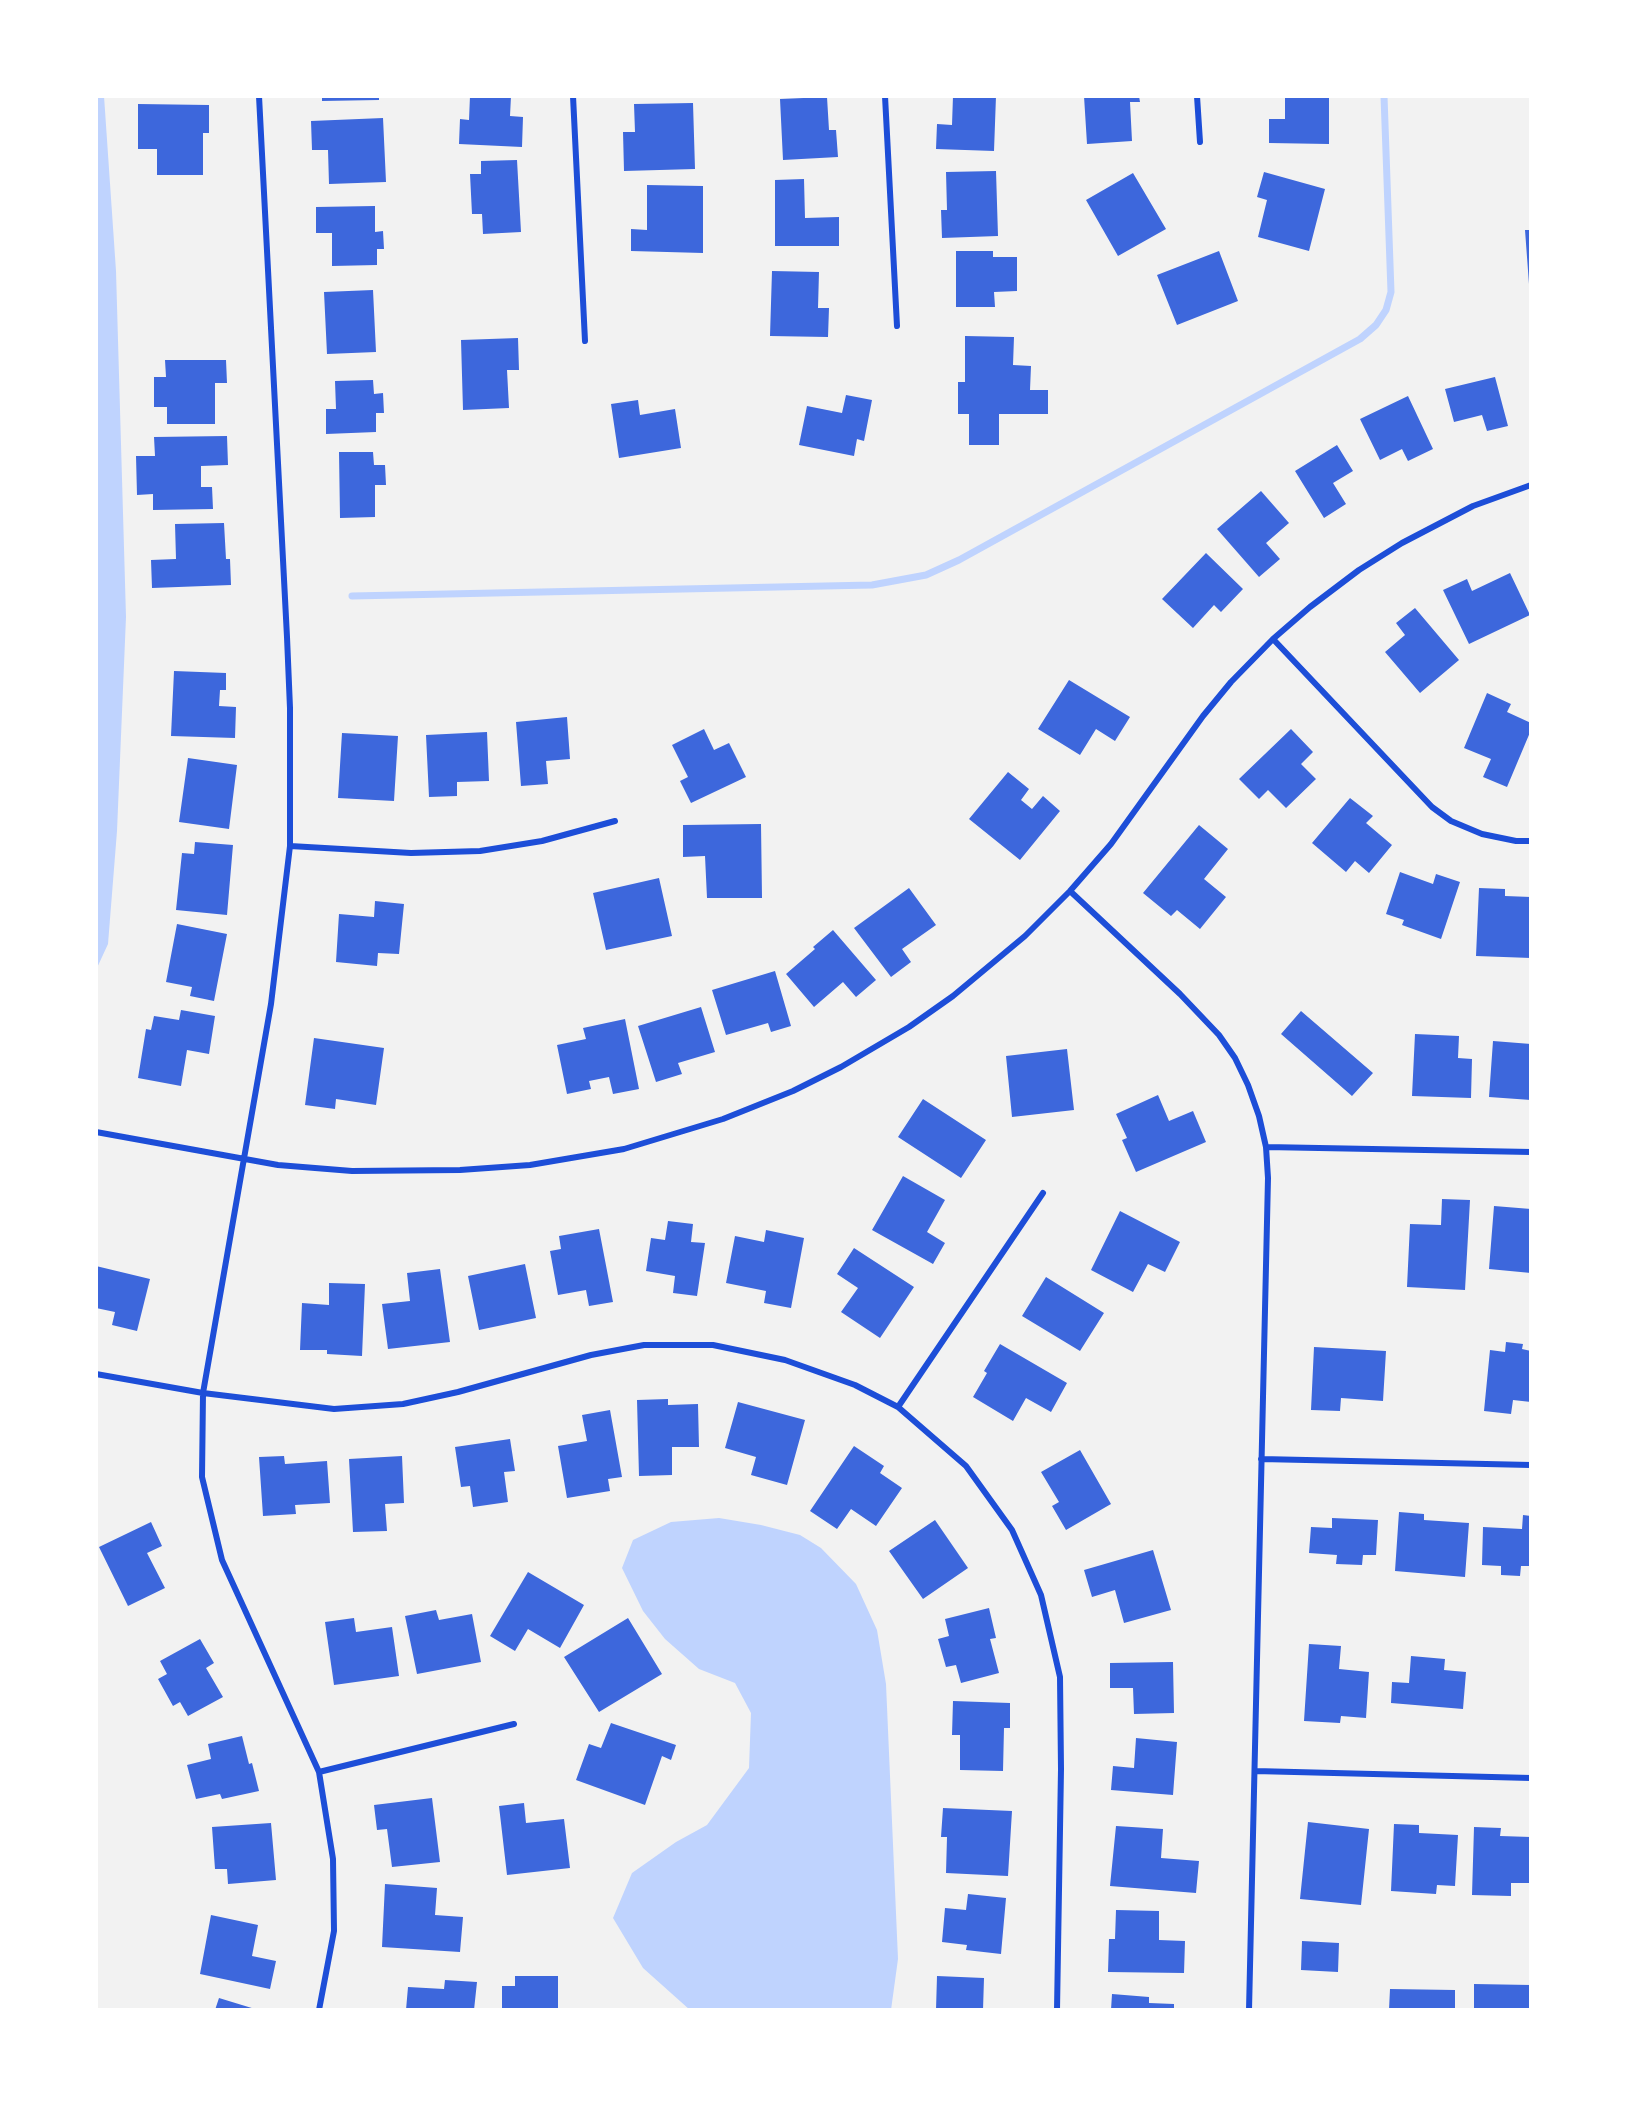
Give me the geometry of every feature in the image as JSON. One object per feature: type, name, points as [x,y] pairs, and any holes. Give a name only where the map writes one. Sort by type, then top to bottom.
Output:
[{"type":"street","points":[[259,96],[288,672],[290,846],[271,1004],[203,1393],[202,1477],[222,1560],[319,1772],[333,1858],[334,1930],[319,2010]]},
{"type":"street","points":[[573,96],[585,341]]},
{"type":"street","points":[[885,96],[897,326]]},
{"type":"street","points":[[1197,96],[1200,142]]},
{"type":"street","points":[[96,1132],[244,1160],[307,1168],[352,1171],[427,1171],[530,1165],[601,1154],[648,1143],[747,1111],[863,1055],[909,1027],[953,996],[1004,955],[1070,891],[1111,844],[1203,716],[1231,682],[1273,639],[1342,582],[1402,543],[1473,506],[1531,485]]},
{"type":"street","points":[[1273,639],[1432,807],[1451,821],[1482,834],[1516,841],[1531,841]]},
{"type":"street","points":[[290,846],[411,853],[480,851],[542,841],[615,821]]},
{"type":"street","points":[[1070,891],[1198,1011],[1220,1035],[1235,1058],[1248,1085],[1259,1116],[1266,1147],[1268,1178],[1249,2010]]},
{"type":"street","points":[[1266,1147],[1531,1152]]},
{"type":"street","points":[[898,1407],[1043,1193]]},
{"type":"street","points":[[96,1374],[203,1393],[334,1409],[403,1404],[458,1392],[591,1355],[644,1345],[712,1345],[785,1360],[855,1385],[898,1407],[966,1466],[1012,1530],[1041,1595],[1060,1677],[1061,1769],[1057,2010]]},
{"type":"street","points":[[1261,1459],[1531,1465]]},
{"type":"street","points":[[319,1772],[514,1724]]},
{"type":"street","points":[[1255,1771],[1531,1778]]},
{"type":"water","points":[[96,96],[104,96],[116,271],[126,617],[117,831],[108,944],[96,970]]},
{"type":"water","points":[[719,1518],[800,1535],[821,1548],[856,1584],[877,1630],[886,1684],[898,1959],[891,2010],[690,2010],[643,1968],[613,1918],[632,1873],[676,1842],[707,1825],[749,1768],[751,1713],[735,1683],[699,1669],[665,1639],[643,1611],[622,1568],[633,1540],[671,1522]]},
{"type":"building","points":[[322,96],[379,96],[379,100],[322,101]]},
{"type":"building","points":[[470,96],[511,96],[510,116],[523,117],[522,147],[459,144],[460,119],[469,120]]},
{"type":"building","points":[[953,96],[996,96],[994,151],[936,149],[937,124],[952,125]]},
{"type":"building","points":[[1084,96],[1139,96],[1140,102],[1130,102],[1132,141],[1087,144]]},
{"type":"building","points":[[1285,96],[1329,96],[1329,144],[1269,143],[1269,119],[1285,119]]},
{"type":"building","points":[[827,97],[829,130],[836,130],[838,157],[783,160],[780,99]]},
{"type":"building","points":[[693,103],[695,169],[624,171],[623,132],[635,132],[634,104]]},
{"type":"building","points":[[138,104],[209,105],[209,133],[203,133],[203,175],[157,175],[157,149],[138,149]]},
{"type":"building","points":[[383,118],[386,182],[329,184],[328,150],[312,150],[311,121]]},
{"type":"building","points":[[517,160],[521,232],[483,234],[482,214],[472,214],[470,174],[481,174],[481,161]]},
{"type":"building","points":[[996,171],[998,236],[942,238],[941,210],[947,210],[946,172]]},
{"type":"building","points":[[1264,172],[1325,189],[1309,251],[1258,237],[1267,200],[1257,197]]},
{"type":"building","points":[[1133,173],[1166,229],[1118,256],[1086,200]]},
{"type":"building","points":[[804,179],[805,218],[839,217],[839,246],[775,246],[775,180]]},
{"type":"building","points":[[647,185],[703,186],[703,253],[631,251],[631,229],[647,230]]},
{"type":"building","points":[[375,206],[375,232],[383,231],[384,249],[377,249],[377,265],[332,266],[332,233],[316,233],[316,207]]},
{"type":"building","points":[[1525,230],[1531,230],[1531,284],[1529,284]]},
{"type":"building","points":[[956,251],[993,251],[993,257],[1017,257],[1017,291],[994,292],[995,307],[956,307]]},
{"type":"building","points":[[1219,251],[1238,301],[1177,325],[1157,275]]},
{"type":"building","points":[[772,271],[819,272],[818,308],[829,308],[828,337],[770,336]]},
{"type":"building","points":[[373,290],[376,352],[327,354],[324,292]]},
{"type":"building","points":[[965,336],[1014,337],[1013,365],[1031,366],[1030,390],[1048,390],[1048,414],[999,414],[999,445],[969,445],[969,414],[958,414],[958,382],[965,382]]},
{"type":"building","points":[[518,338],[519,370],[507,370],[509,408],[463,410],[461,340]]},
{"type":"building","points":[[165,360],[226,360],[227,383],[215,383],[215,424],[167,424],[167,407],[154,407],[154,377],[166,377]]},
{"type":"building","points":[[1495,377],[1508,426],[1487,431],[1482,415],[1454,422],[1445,389]]},
{"type":"building","points":[[373,380],[374,394],[383,393],[384,413],[376,413],[376,432],[326,434],[326,409],[336,409],[335,381]]},
{"type":"building","points":[[846,395],[872,400],[864,441],[857,439],[854,456],[799,445],[807,406],[842,413]]},
{"type":"building","points":[[1408,396],[1433,449],[1408,461],[1402,449],[1380,460],[1360,419]]},
{"type":"building","points":[[638,400],[640,415],[675,409],[681,448],[619,458],[611,404]]},
{"type":"building","points":[[227,436],[228,465],[201,466],[201,487],[212,487],[213,509],[153,510],[153,494],[137,495],[136,456],[155,456],[154,437]]},
{"type":"building","points":[[1337,445],[1353,471],[1333,483],[1346,504],[1324,518],[1295,471]]},
{"type":"building","points":[[339,452],[373,452],[374,465],[385,465],[386,485],[375,485],[375,517],[340,518]]},
{"type":"building","points":[[1261,491],[1289,523],[1266,543],[1280,559],[1259,577],[1217,529]]},
{"type":"building","points":[[224,523],[226,559],[230,559],[231,585],[152,588],[151,560],[176,559],[175,524]]},
{"type":"building","points":[[1206,553],[1243,589],[1221,612],[1214,605],[1193,628],[1162,599]]},
{"type":"building","points":[[1510,573],[1530,615],[1469,644],[1443,590],[1467,579],[1472,591]]},
{"type":"building","points":[[1415,608],[1459,660],[1420,693],[1385,652],[1405,635],[1396,623]]},
{"type":"building","points":[[174,671],[226,673],[226,690],[220,690],[219,706],[236,707],[235,738],[171,736]]},
{"type":"building","points":[[1069,680],[1130,717],[1115,741],[1096,729],[1080,755],[1038,729]]},
{"type":"building","points":[[1487,693],[1511,704],[1507,712],[1531,723],[1531,730],[1507,787],[1483,777],[1491,759],[1464,748]]},
{"type":"building","points":[[567,717],[570,759],[546,761],[548,784],[521,786],[516,722]]},
{"type":"building","points":[[704,729],[714,750],[729,743],[746,777],[691,803],[680,781],[688,777],[672,745]]},
{"type":"building","points":[[1291,729],[1313,752],[1301,764],[1316,779],[1286,808],[1268,790],[1259,799],[1239,779]]},
{"type":"building","points":[[487,732],[489,781],[457,782],[457,796],[429,797],[426,735]]},
{"type":"building","points":[[342,733],[398,736],[394,801],[338,798]]},
{"type":"building","points":[[188,758],[237,765],[229,829],[179,822]]},
{"type":"building","points":[[1008,772],[1029,789],[1021,800],[1032,809],[1043,796],[1060,811],[1020,860],[969,819]]},
{"type":"building","points":[[1350,798],[1373,816],[1366,823],[1392,845],[1369,873],[1355,861],[1346,872],[1312,843]]},
{"type":"building","points":[[761,824],[762,898],[707,898],[705,856],[683,857],[683,825]]},
{"type":"building","points":[[1199,825],[1228,849],[1204,879],[1226,897],[1200,929],[1177,910],[1171,916],[1143,893]]},
{"type":"building","points":[[195,842],[233,845],[227,915],[176,910],[182,853],[194,854]]},
{"type":"building","points":[[1400,872],[1433,884],[1436,874],[1460,882],[1441,939],[1402,925],[1404,920],[1386,914]]},
{"type":"building","points":[[659,878],[672,936],[606,950],[593,893]]},
{"type":"building","points":[[909,888],[936,925],[902,949],[911,962],[891,977],[854,928]]},
{"type":"building","points":[[1479,888],[1505,889],[1505,896],[1531,897],[1531,958],[1476,956]]},
{"type":"building","points":[[375,901],[404,904],[399,954],[378,953],[377,966],[336,962],[339,914],[374,917]]},
{"type":"building","points":[[177,924],[227,934],[214,1001],[190,996],[192,987],[166,982]]},
{"type":"building","points":[[833,930],[876,980],[856,997],[843,982],[814,1007],[786,974]]},
{"type":"building","points":[[775,971],[791,1026],[771,1032],[768,1023],[726,1035],[712,990]]},
{"type":"building","points":[[701,1007],[715,1052],[678,1063],[682,1074],[656,1082],[638,1026]]},
{"type":"building","points":[[181,1010],[215,1016],[209,1054],[187,1050],[181,1086],[138,1078],[146,1029],[151,1030],[154,1016],[179,1020]]},
{"type":"building","points":[[1301,1011],[1373,1073],[1352,1096],[1281,1034]]},
{"type":"building","points":[[625,1019],[639,1089],[613,1094],[609,1077],[589,1081],[591,1089],[567,1094],[557,1045],[586,1039],[583,1028]]},
{"type":"building","points":[[1415,1034],[1459,1036],[1458,1058],[1472,1059],[1471,1098],[1412,1096]]},
{"type":"building","points":[[314,1038],[384,1048],[376,1105],[336,1099],[335,1109],[305,1105]]},
{"type":"building","points":[[1493,1041],[1531,1044],[1531,1100],[1489,1097]]},
{"type":"building","points":[[1067,1049],[1074,1110],[1012,1117],[1006,1056]]},
{"type":"building","points":[[1158,1095],[1169,1121],[1193,1111],[1206,1142],[1136,1172],[1122,1140],[1127,1138],[1116,1114]]},
{"type":"building","points":[[923,1099],[986,1140],[961,1178],[898,1137]]},
{"type":"building","points":[[903,1176],[945,1200],[927,1232],[945,1243],[933,1264],[872,1230]]},
{"type":"building","points":[[1442,1199],[1470,1200],[1465,1290],[1407,1287],[1410,1224],[1441,1225]]},
{"type":"building","points":[[1494,1206],[1531,1209],[1531,1273],[1489,1269]]},
{"type":"building","points":[[1120,1211],[1180,1242],[1165,1272],[1148,1264],[1133,1292],[1091,1270]]},
{"type":"building","points":[[668,1221],[693,1224],[691,1242],[705,1243],[697,1296],[673,1293],[675,1276],[646,1271],[651,1238],[665,1240]]},
{"type":"building","points":[[599,1229],[613,1302],[589,1306],[586,1290],[558,1295],[550,1251],[561,1249],[559,1236]]},
{"type":"building","points":[[766,1230],[804,1238],[791,1308],[764,1303],[766,1291],[726,1283],[735,1236],[764,1242]]},
{"type":"building","points":[[854,1248],[914,1287],[880,1338],[841,1312],[858,1288],[837,1274]]},
{"type":"building","points":[[525,1264],[536,1318],[479,1330],[468,1276]]},
{"type":"building","points":[[96,1266],[150,1279],[137,1331],[112,1325],[115,1312],[96,1308]]},
{"type":"building","points":[[440,1269],[450,1342],[388,1349],[382,1304],[410,1301],[407,1273]]},
{"type":"building","points":[[1046,1277],[1104,1313],[1080,1351],[1022,1316]]},
{"type":"building","points":[[329,1283],[365,1284],[362,1356],[327,1354],[327,1350],[300,1350],[302,1303],[329,1305]]},
{"type":"building","points":[[1506,1342],[1523,1344],[1522,1349],[1531,1351],[1531,1402],[1513,1400],[1511,1414],[1484,1411],[1490,1350],[1505,1352]]},
{"type":"building","points":[[1000,1344],[1067,1383],[1051,1412],[1026,1398],[1013,1421],[973,1397],[987,1373],[984,1371]]},
{"type":"building","points":[[1314,1347],[1386,1351],[1383,1401],[1341,1398],[1340,1411],[1311,1410]]},
{"type":"building","points":[[668,1399],[668,1405],[698,1404],[699,1447],[672,1447],[672,1475],[639,1476],[637,1400]]},
{"type":"building","points":[[738,1402],[805,1420],[787,1485],[751,1475],[756,1457],[725,1448]]},
{"type":"building","points":[[610,1410],[622,1477],[608,1479],[610,1491],[567,1498],[558,1446],[587,1441],[582,1415]]},
{"type":"building","points":[[510,1439],[515,1471],[504,1472],[508,1502],[473,1507],[470,1486],[461,1487],[455,1447]]},
{"type":"building","points":[[854,1446],[884,1466],[880,1473],[902,1488],[876,1526],[851,1509],[837,1529],[810,1511]]},
{"type":"building","points":[[1080,1450],[1111,1504],[1066,1530],[1052,1506],[1059,1502],[1041,1472]]},
{"type":"building","points":[[284,1456],[285,1464],[327,1461],[330,1503],[295,1505],[296,1514],[263,1516],[259,1457]]},
{"type":"building","points":[[402,1456],[404,1503],[385,1504],[387,1531],[353,1532],[349,1459]]},
{"type":"building","points":[[1399,1512],[1424,1514],[1424,1520],[1469,1523],[1465,1577],[1395,1571]]},
{"type":"building","points":[[1523,1515],[1531,1516],[1531,1566],[1521,1566],[1520,1576],[1501,1575],[1501,1566],[1482,1565],[1483,1527],[1522,1529]]},
{"type":"building","points":[[1332,1518],[1378,1520],[1376,1555],[1363,1555],[1362,1565],[1336,1564],[1337,1555],[1309,1553],[1311,1527],[1332,1528]]},
{"type":"building","points":[[935,1520],[968,1568],[923,1599],[889,1551]]},
{"type":"building","points":[[151,1522],[162,1546],[147,1553],[165,1588],[128,1606],[99,1547]]},
{"type":"building","points":[[1153,1550],[1171,1610],[1124,1623],[1115,1590],[1092,1597],[1084,1570]]},
{"type":"building","points":[[528,1572],[584,1605],[560,1648],[528,1629],[515,1651],[490,1636]]},
{"type":"building","points":[[989,1608],[996,1638],[990,1639],[999,1673],[961,1683],[956,1665],[946,1667],[938,1639],[949,1636],[945,1619]]},
{"type":"building","points":[[436,1610],[439,1620],[472,1614],[481,1662],[417,1674],[405,1616]]},
{"type":"building","points":[[354,1618],[356,1632],[392,1627],[399,1676],[334,1685],[325,1622]]},
{"type":"building","points":[[628,1618],[662,1674],[599,1712],[564,1657]]},
{"type":"building","points":[[200,1639],[214,1663],[206,1668],[223,1697],[188,1716],[180,1702],[173,1706],[158,1679],[167,1674],[160,1661]]},
{"type":"building","points":[[1309,1644],[1341,1646],[1339,1669],[1369,1672],[1366,1718],[1341,1716],[1340,1723],[1304,1721]]},
{"type":"building","points":[[1411,1656],[1445,1659],[1444,1670],[1466,1672],[1463,1709],[1391,1703],[1392,1682],[1409,1683]]},
{"type":"building","points":[[1173,1662],[1174,1713],[1134,1714],[1133,1688],[1110,1688],[1110,1663]]},
{"type":"building","points":[[953,1701],[1010,1703],[1010,1728],[1004,1728],[1003,1771],[960,1770],[960,1735],[952,1735]]},
{"type":"building","points":[[611,1723],[676,1745],[671,1760],[662,1756],[645,1805],[576,1780],[589,1744],[601,1748]]},
{"type":"building","points":[[242,1736],[259,1791],[222,1799],[220,1794],[196,1799],[187,1765],[211,1759],[208,1744]]},
{"type":"building","points":[[1136,1738],[1177,1742],[1173,1795],[1111,1790],[1113,1766],[1134,1768]]},
{"type":"building","points":[[432,1798],[440,1862],[392,1867],[387,1829],[377,1830],[374,1805]]},
{"type":"building","points":[[524,1803],[526,1823],[564,1819],[570,1868],[507,1875],[499,1806]]},
{"type":"building","points":[[943,1808],[1012,1811],[1008,1876],[946,1873],[947,1837],[941,1837]]},
{"type":"building","points":[[1308,1822],[1369,1829],[1361,1905],[1300,1899]]},
{"type":"building","points":[[271,1823],[276,1880],[228,1884],[227,1869],[215,1869],[212,1827]]},
{"type":"building","points":[[1394,1824],[1419,1825],[1419,1833],[1458,1835],[1455,1886],[1437,1885],[1436,1894],[1391,1891]]},
{"type":"building","points":[[1116,1826],[1163,1829],[1161,1858],[1199,1861],[1196,1893],[1110,1886]]},
{"type":"building","points":[[1474,1827],[1501,1828],[1500,1836],[1531,1837],[1531,1883],[1511,1883],[1511,1896],[1472,1895]]},
{"type":"building","points":[[385,1884],[437,1888],[435,1915],[463,1917],[460,1952],[382,1947]]},
{"type":"building","points":[[968,1894],[1006,1898],[1001,1954],[966,1950],[967,1945],[942,1942],[945,1908],[966,1910]]},
{"type":"building","points":[[1116,1910],[1159,1911],[1159,1940],[1185,1941],[1184,1973],[1108,1972],[1109,1939],[1115,1939]]},
{"type":"building","points":[[211,1915],[258,1925],[252,1956],[276,1961],[270,1989],[200,1974]]},
{"type":"building","points":[[1302,1941],[1339,1943],[1338,1972],[1301,1970]]},
{"type":"building","points":[[515,1976],[558,1976],[558,2010],[502,2010],[502,1986],[515,1986]]},
{"type":"building","points":[[937,1976],[984,1978],[983,2010],[936,2010]]},
{"type":"building","points":[[445,1980],[477,1982],[474,2010],[406,2010],[408,1987],[444,1989]]},
{"type":"building","points":[[1474,1984],[1531,1985],[1531,2010],[1474,2010]]},
{"type":"building","points":[[1390,1989],[1455,1990],[1455,2010],[1389,2010]]},
{"type":"building","points":[[1112,1994],[1149,1997],[1149,2003],[1174,2004],[1174,2010],[1111,2010]]},
{"type":"building","points":[[219,1998],[255,2009],[255,2010],[215,2010]]},
{"type":"waterway","points":[[352,596],[872,585],[926,575],[959,560],[1360,339],[1376,325],[1386,310],[1391,292],[1384,96]]}]
